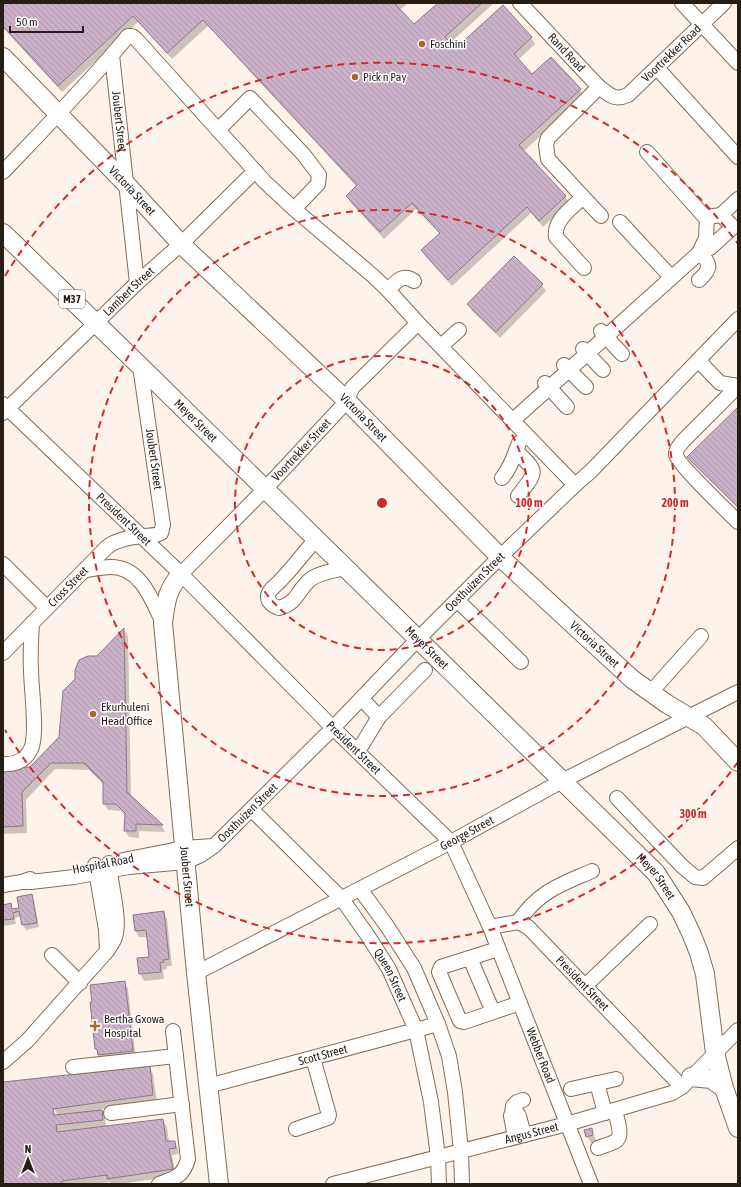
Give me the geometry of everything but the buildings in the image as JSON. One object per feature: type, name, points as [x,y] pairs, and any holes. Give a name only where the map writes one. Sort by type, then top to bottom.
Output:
[{"type":"main road","name":"Victoria Street","points":[[3,57],[181,244],[347,401],[500,557],[632,679],[667,704],[704,726],[738,762]]},
{"type":"main road","name":"Meyer Street","points":[[3,233],[96,322],[344,568],[656,873],[682,912],[692,933],[705,974],[715,1053],[724,1088],[738,1128]]},
{"type":"main road","name":"Joubert Street","points":[[181,574],[171,586],[166,601],[163,623],[196,973],[219,1184]]},
{"type":"main road","points":[[687,1082],[711,1079],[724,1088]]},
{"type":"street","name":"Rand Road","points":[[520,3],[550,25],[587,66],[599,86],[615,98]]},
{"type":"street","points":[[682,3],[738,63]]},
{"type":"street","name":"Voortrekker Road","points":[[615,98],[621,98],[628,95],[724,3]]},
{"type":"street","points":[[3,172],[112,56],[128,36],[132,36],[265,182],[388,290],[440,346],[575,485]]},
{"type":"street","name":"Joubert Street","points":[[112,56],[137,282]]},
{"type":"street","points":[[657,68],[738,157]]},
{"type":"street","points":[[599,86],[548,138],[546,145],[548,159],[601,216]]},
{"type":"street","points":[[218,130],[250,98],[304,155],[319,175],[318,184],[294,209]]},
{"type":"street","points":[[647,152],[707,218],[706,238],[699,253]]},
{"type":"street","name":"Lambert Street","points":[[5,408],[137,282],[181,244],[255,171]]},
{"type":"street","points":[[583,196],[560,220],[555,231],[556,236],[584,268]]},
{"type":"street","points":[[707,218],[721,215],[738,199]]},
{"type":"street","points":[[502,478],[508,470],[516,450],[517,426],[547,385],[625,314],[699,253],[710,248],[736,227],[721,215]]},
{"type":"street","points":[[620,222],[671,277]]},
{"type":"street","points":[[699,253],[706,259],[708,266],[707,273],[699,280]]},
{"type":"street","points":[[388,290],[404,277],[414,281]]},
{"type":"street","name":"Oosthuizen Street","points":[[185,855],[214,846],[252,810],[500,557],[591,471],[738,319]]},
{"type":"street","name":"Voortrekker Street","points":[[181,574],[265,489],[347,401],[352,388],[418,323]]},
{"type":"street","points":[[440,346],[459,330]]},
{"type":"street","points":[[604,333],[622,354]]},
{"type":"street","points":[[585,351],[603,370]]},
{"type":"street","points":[[698,360],[720,383],[738,386]]},
{"type":"street","name":"Joubert Street","points":[[140,366],[163,525],[161,533],[157,535],[142,536]]},
{"type":"street","points":[[567,368],[586,387]]},
{"type":"street","points":[[547,385],[567,406]]},
{"type":"street","points":[[738,386],[683,441],[676,450],[678,460],[738,522]]},
{"type":"street","name":"President Street","points":[[5,408],[142,536],[334,728],[451,842],[490,927]]},
{"type":"street","points":[[516,450],[530,463],[533,472],[531,479],[518,496]]},
{"type":"street","name":"Cross Street","points":[[3,653],[107,547],[113,543],[142,536]]},
{"type":"street","points":[[316,539],[284,577],[269,592],[268,601],[279,608],[290,604],[310,580],[317,576],[344,568]]},
{"type":"street","points":[[3,564],[47,608]]},
{"type":"street","points":[[86,570],[112,567],[126,570],[138,579],[148,591],[163,623]]},
{"type":"street","points":[[457,600],[521,662]]},
{"type":"street","points":[[3,764],[12,764],[22,761],[30,750],[34,737],[31,670],[32,624]]},
{"type":"street","points":[[651,692],[701,636]]},
{"type":"street","points":[[358,751],[379,717],[425,670]]},
{"type":"street","name":"George Street","points":[[196,973],[451,842],[562,781],[738,692]]},
{"type":"street","points":[[362,699],[379,717]]},
{"type":"street","points":[[617,798],[682,866],[695,876],[703,878],[738,848]]},
{"type":"street","name":"Queen Street","points":[[252,810],[342,899],[389,969],[416,1030],[431,1102],[438,1157],[439,1184]]},
{"type":"street","name":"Hospital Road","points":[[3,885],[22,882],[28,879],[185,855]]},
{"type":"street","points":[[3,1062],[27,1041],[80,983],[113,942],[116,930],[115,904],[102,868]]},
{"type":"street","points":[[490,927],[518,922],[527,908],[551,889],[592,871]]},
{"type":"street","name":"Queen Street","points":[[360,889],[387,926],[414,968],[438,1024],[449,1056],[455,1092],[461,1151],[462,1184]]},
{"type":"street","name":"President Street","points":[[518,922],[528,927],[585,986],[687,1082]]},
{"type":"street","points":[[585,986],[650,924]]},
{"type":"street","name":"Webber Road","points":[[490,927],[567,1124],[587,1183]]},
{"type":"street","points":[[498,948],[441,967],[439,972],[444,986],[460,1021],[464,1022],[520,1003]]},
{"type":"street","points":[[52,955],[80,983]]},
{"type":"street","points":[[470,958],[493,1012]]},
{"type":"street","name":"Scott Street","points":[[208,1086],[438,1024]]},
{"type":"street","name":"Angus Street","points":[[333,1184],[567,1124],[672,1093],[687,1082],[738,1030]]},
{"type":"street","points":[[159,1184],[178,1177],[185,1168],[188,1159],[173,1031]]},
{"type":"street","points":[[73,1067],[176,1056]]},
{"type":"street","points":[[296,1129],[328,1118],[329,1115],[313,1058]]},
{"type":"street","points":[[571,1089],[616,1078]]},
{"type":"street","points":[[598,1083],[619,1130],[617,1140],[598,1148]]},
{"type":"street","points":[[520,1136],[514,1116],[513,1106],[517,1102],[523,1100]]},
{"type":"street","points":[[111,1113],[182,1104]]},
{"type":"place","name":"Foschini","points":[[422,44]]},
{"type":"place","name":"Pick n Pay","points":[[355,77]]},
{"type":"place","name":"Ekurhuleni Head Office","points":[[93,714]]},
{"type":"place","name":"Bertha Gxowa Hospital","points":[[95,1026]]}]
